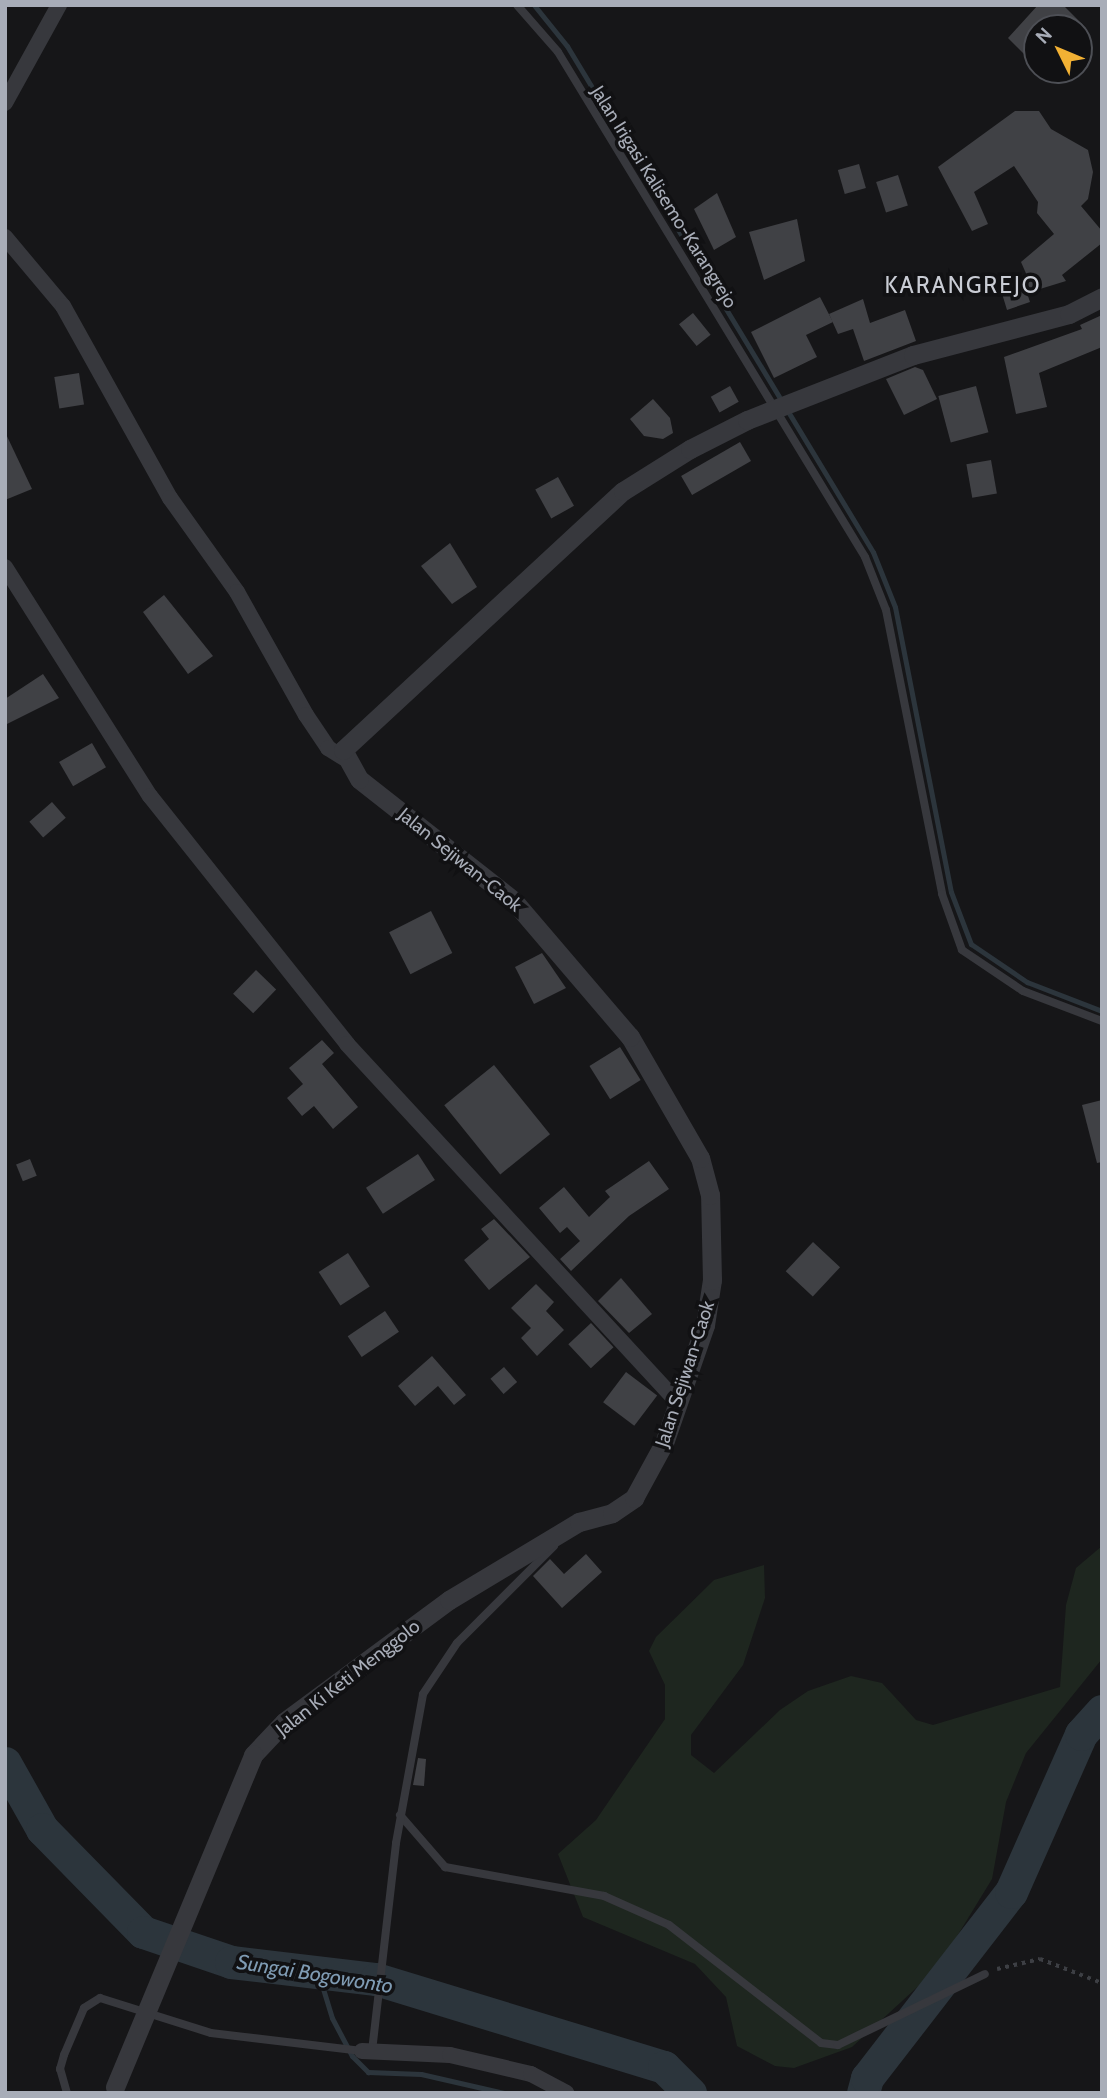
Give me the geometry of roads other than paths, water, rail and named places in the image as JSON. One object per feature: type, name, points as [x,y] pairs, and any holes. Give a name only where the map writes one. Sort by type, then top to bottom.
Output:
[{"type":"street","points":[[5,103],[59,5]]},
{"type":"street","points":[[5,237],[62,306],[170,498],[237,592],[306,715],[328,748],[344,758]]},
{"type":"street","points":[[344,758],[343,750],[372,718],[623,491],[690,449],[913,355],[1069,314],[1102,297]]},
{"type":"street","points":[[5,567],[150,796],[347,1044],[676,1400]]},
{"type":"street","name":"Jalan Sejiwan-Caok","points":[[344,758],[359,779],[477,869],[538,925],[630,1037],[681,1118],[700,1158],[713,1233],[707,1314],[650,1476],[634,1498],[612,1513],[579,1522]]},
{"type":"street","name":"Jalan Ki Keti Menggolo","points":[[113,2090],[253,1755],[284,1722],[449,1600],[579,1522]]},
{"type":"street","points":[[369,2046],[450,2055],[531,2074],[566,2093]]},
{"type":"lane","name":"Jalan Irigasi Kalisemo-Karangrejo","points":[[517,5],[558,52],[622,164],[781,409],[865,557],[886,610],[942,894],[962,950],[1023,991],[1102,1021]]},
{"type":"lane","points":[[68,2093],[60,2069],[64,2055],[84,2008],[100,1998],[211,2034],[334,2049],[369,2046],[397,1863],[400,1815],[417,1714],[430,1680],[457,1643],[579,1522]]},
{"type":"lane","points":[[400,1815],[445,1867],[604,1896],[669,1925],[821,2043],[838,2045],[985,1974]]},
{"type":"waterway","points":[[534,5],[567,46],[873,552],[895,607],[951,892],[971,944],[1027,982],[1102,1011]]},
{"type":"waterway","points":[[863,2093],[867,2078],[1011,1892],[1081,1734],[1102,1711]]},
{"type":"waterway","name":"Sungai Bogowonto","points":[[5,1763],[42,1829],[143,1932],[231,1962],[376,1979],[664,2067],[690,2093]]},
{"type":"waterway","points":[[317,1969],[332,2018],[352,2056],[368,2072],[421,2074],[504,2093]]},
{"type":"district","name":"KARANGREJO","points":[[963,285]]}]
